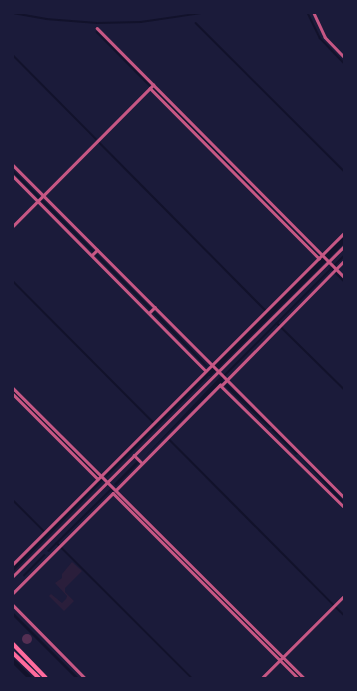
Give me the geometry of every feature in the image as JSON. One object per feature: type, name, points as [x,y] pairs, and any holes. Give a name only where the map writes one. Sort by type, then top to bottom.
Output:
[{"type":"highway","points":[[13,644],[46,678]]},
{"type":"highway","points":[[13,653],[39,678]]},
{"type":"street","points":[[314,13],[325,37],[344,57]]},
{"type":"street","points":[[97,28],[186,122],[332,265],[335,270],[344,277]]},
{"type":"street","points":[[13,226],[151,86]]},
{"type":"street","points":[[13,165],[41,198],[94,253],[212,368],[344,507]]},
{"type":"street","points":[[238,174],[319,258]]},
{"type":"street","points":[[13,176],[41,198],[94,253],[212,368]]},
{"type":"street","points":[[13,564],[212,368],[344,233]]},
{"type":"street","points":[[13,576],[134,455],[212,368],[344,246]]},
{"type":"street","points":[[13,593],[114,490],[140,461],[224,381],[344,261]]},
{"type":"street","points":[[224,381],[344,497]]},
{"type":"street","points":[[13,388],[98,479]]},
{"type":"street","points":[[13,394],[72,450],[102,476],[298,678]]},
{"type":"street","points":[[134,455],[140,461]]},
{"type":"street","points":[[262,678],[344,596]]},
{"type":"street","points":[[13,605],[85,678]]},
{"type":"street","points":[[281,659],[304,678]]},
{"type":"shaded area","points":[[96,253],[151,308],[150,310],[95,255]]},
{"type":"shaded area","points":[[153,310],[208,366],[206,367],[152,312]]},
{"type":"shaded area","points":[[211,369],[213,372],[106,478],[105,475]]},
{"type":"shaded area","points":[[220,377],[224,381],[220,383],[142,459]]},
{"type":"shaded area","points":[[226,383],[271,427],[269,428],[224,385]]},
{"type":"shaded area","points":[[273,429],[298,454],[296,455],[271,430]]},
{"type":"shaded area","points":[[299,456],[333,489],[331,490]]},
{"type":"shaded area","points":[[137,461],[139,463],[116,486],[114,484]]},
{"type":"shaded area","points":[[101,479],[103,481],[13,572],[13,567]]},
{"type":"shaded area","points":[[111,488],[113,491],[111,491],[49,552],[47,551]]},
{"type":"shaded area","points":[[44,554],[46,555],[24,577],[23,575]]},
{"type":"shaded area","points":[[72,562],[82,571],[65,588],[65,592],[74,601],[64,611],[49,596],[51,594],[62,603],[66,599],[67,596],[55,583],[62,578],[62,574]]},
{"type":"shaded area","points":[[13,612],[79,678],[75,678],[13,616]]},
{"type":"shaded area","points":[[13,658],[33,678],[27,678],[13,664]]},
{"type":"building","points":[[27,634],[32,639],[27,644],[22,639]]},
{"type":"waterway","points":[[13,13],[46,19],[97,23],[141,22],[202,13]]},
{"type":"waterway","points":[[308,13],[320,38],[344,63]]},
{"type":"waterway","points":[[196,23],[344,171]]},
{"type":"waterway","points":[[97,32],[318,255]]},
{"type":"waterway","points":[[13,55],[96,139]]},
{"type":"waterway","points":[[100,143],[265,310]]},
{"type":"waterway","points":[[13,171],[95,253]]},
{"type":"waterway","points":[[209,373],[344,239]]},
{"type":"waterway","points":[[221,379],[344,256]]},
{"type":"waterway","points":[[331,268],[344,281]]},
{"type":"waterway","points":[[13,281],[153,422]]},
{"type":"waterway","points":[[277,323],[344,389]]},
{"type":"waterway","points":[[13,391],[98,475]]},
{"type":"waterway","points":[[169,439],[333,604]]},
{"type":"waterway","points":[[330,488],[344,502]]},
{"type":"waterway","points":[[112,490],[301,678]]},
{"type":"waterway","points":[[13,500],[44,531]]},
{"type":"waterway","points":[[57,543],[192,678]]},
{"type":"waterway","points":[[336,607],[344,615]]}]
